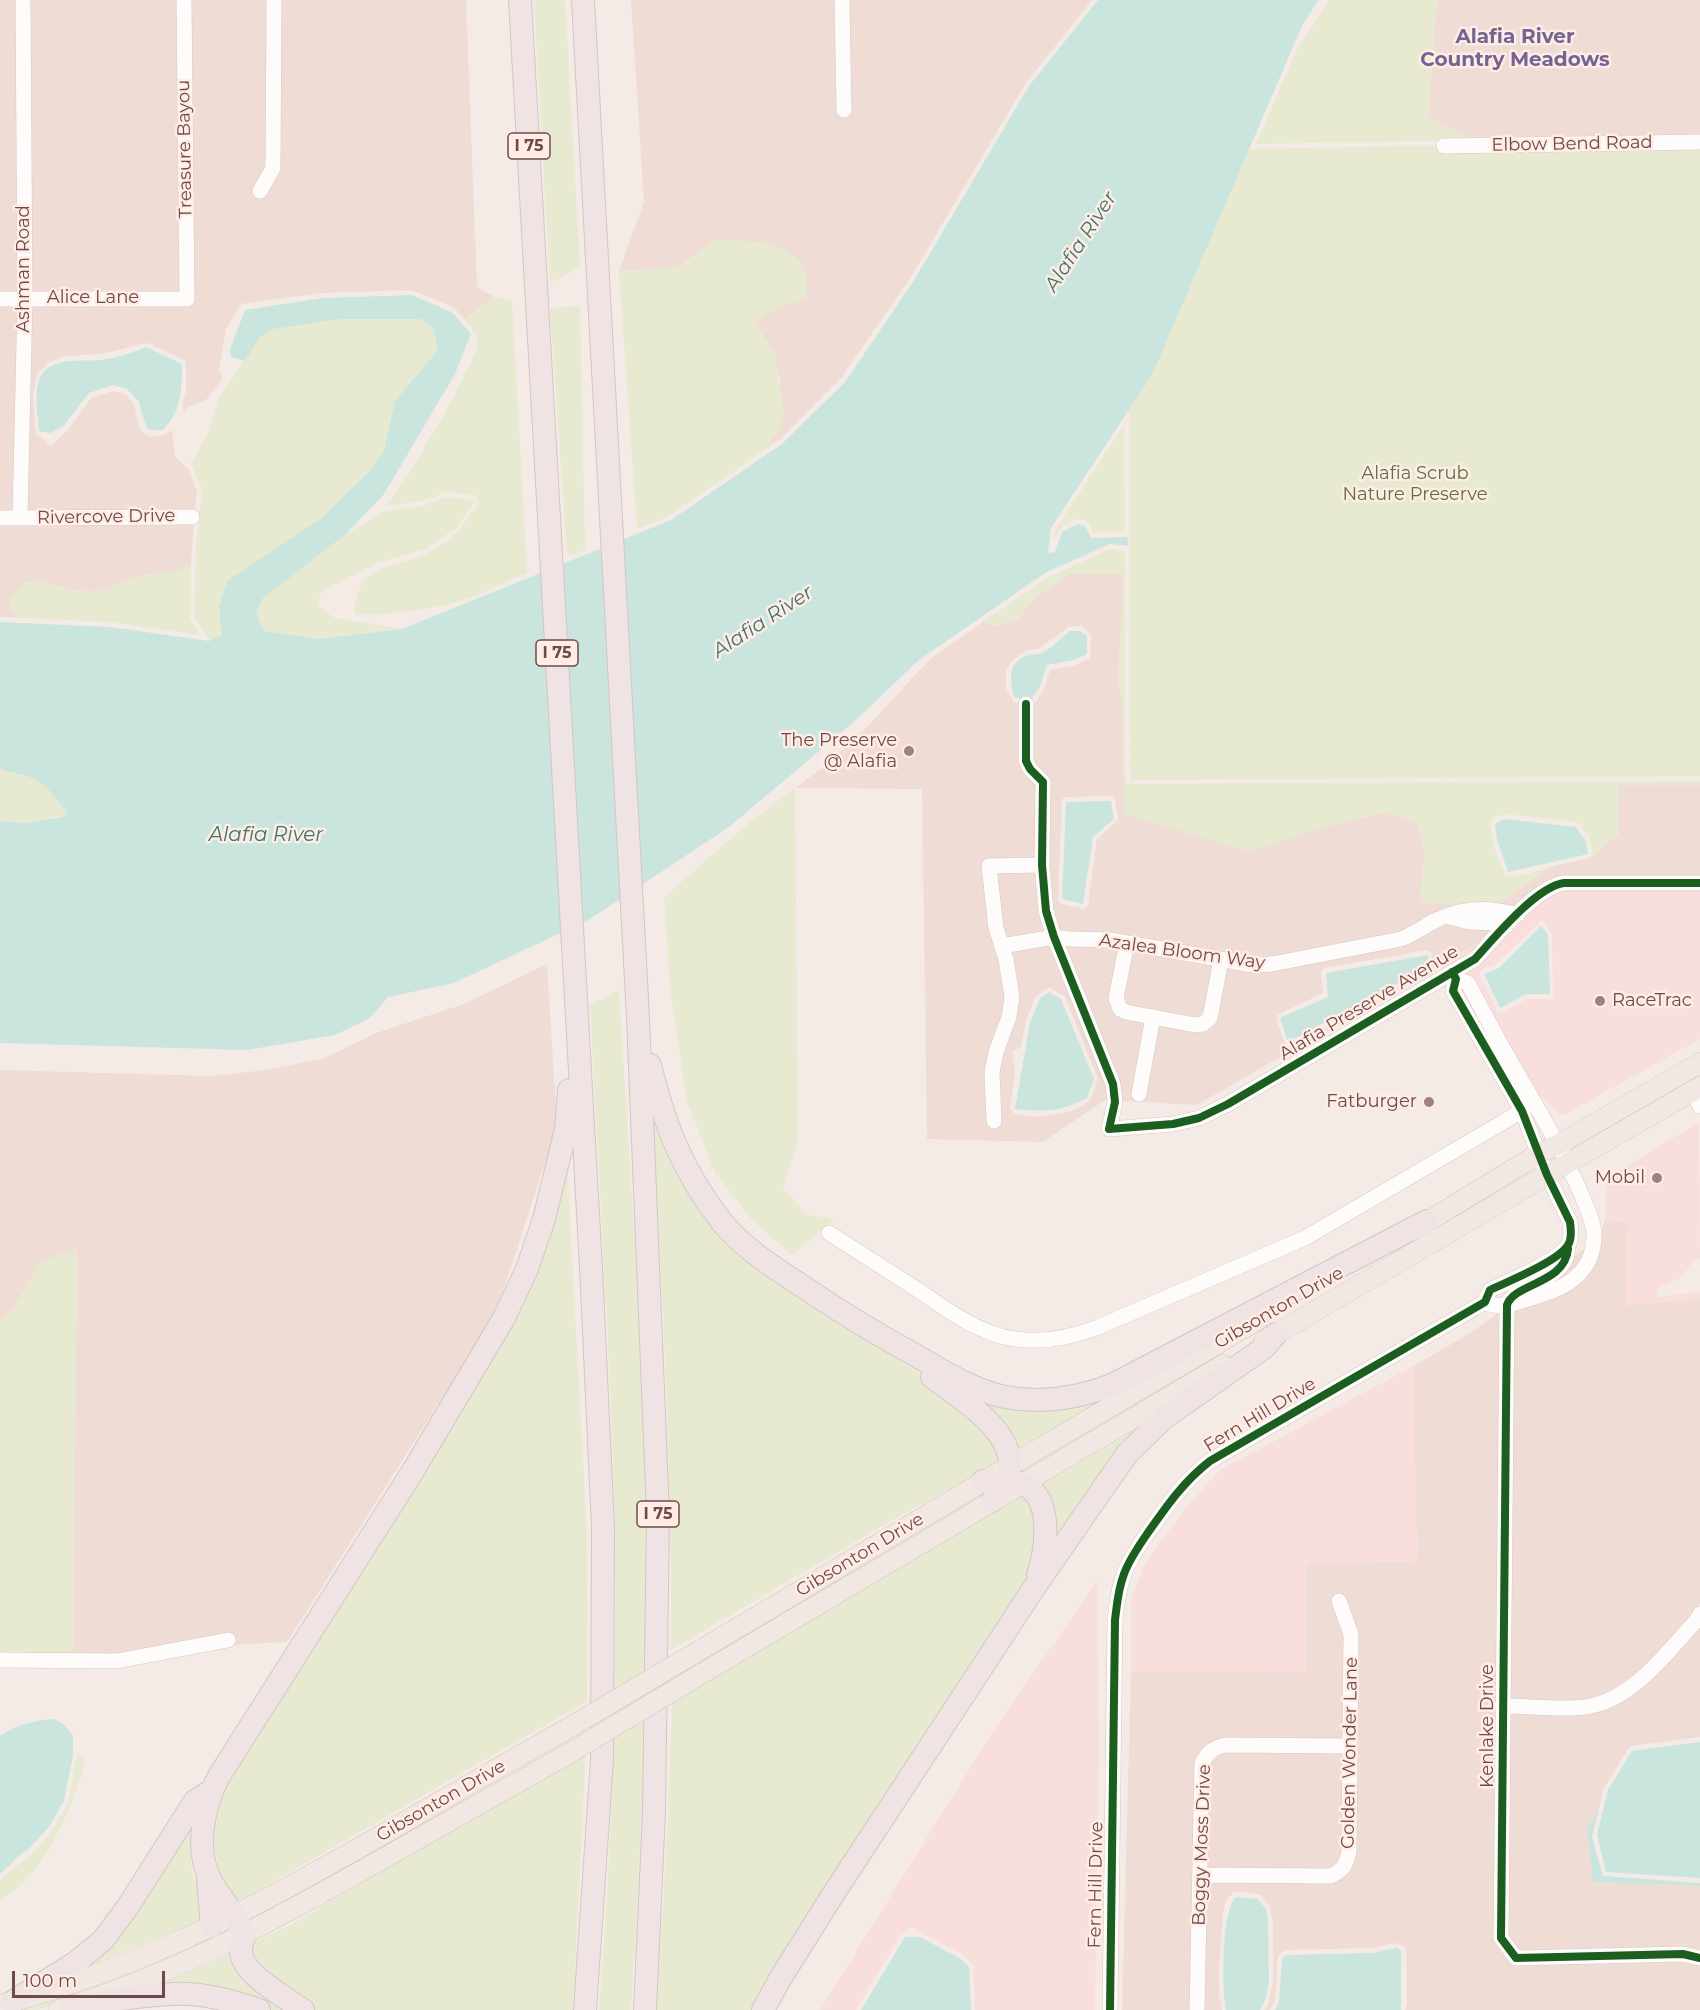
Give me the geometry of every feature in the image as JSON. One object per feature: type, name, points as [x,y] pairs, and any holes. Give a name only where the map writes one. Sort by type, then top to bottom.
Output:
[{"type":"highway","name":"I 75","points":[[520,0],[591,1267],[603,1527],[602,1760],[585,2010]]},
{"type":"highway","name":"I 75","points":[[583,0],[638,1017],[659,1554],[654,1812],[645,2010]]},
{"type":"highway","points":[[638,1017],[658,1097],[677,1151],[698,1188],[723,1222],[758,1257],[877,1334],[967,1384],[995,1394],[1041,1400],[1078,1395],[1112,1384],[1146,1369],[1427,1221]]},
{"type":"highway","points":[[212,1926],[203,1828],[211,1791],[413,1471],[504,1318],[527,1269],[556,1174],[566,1129],[576,1022]]},
{"type":"highway","points":[[877,1334],[987,1420],[1003,1438],[1013,1476],[1035,1495],[1042,1506],[1045,1519],[1046,1533],[1042,1561],[1034,1588]]},
{"type":"highway","points":[[763,2010],[834,1893],[1034,1588],[1127,1454],[1164,1418],[1265,1347],[1276,1334]]},
{"type":"highway","points":[[987,1491],[1013,1476]]},
{"type":"highway","points":[[6,2004],[75,1963],[103,1940],[127,1908],[195,1802],[211,1791]]},
{"type":"highway","points":[[208,1876],[240,1924],[240,1950],[245,1964],[258,1977],[303,2010]]},
{"type":"highway","points":[[65,2008],[173,1994],[223,1999],[259,2010]]},
{"type":"main road","name":"Gibsonton Drive","points":[[1013,1476],[1540,1153],[1700,1063]]},
{"type":"main road","name":"Gibsonton Drive","points":[[1013,1476],[1276,1334],[1547,1174],[1698,1095]]},
{"type":"main road","name":"Gibsonton Drive","points":[[65,2008],[179,1965],[334,1862],[702,1649],[987,1491]]},
{"type":"main road","name":"Gibsonton Drive","points":[[6,2004],[129,1962],[212,1926],[240,1924],[292,1910],[568,1754],[701,1674],[987,1491]]},
{"type":"street","name":"Ashman Road","points":[[21,518],[25,298],[23,0]]},
{"type":"street","name":"Treasure Bayou","points":[[184,0],[187,299]]},
{"type":"street","points":[[260,191],[273,168],[274,0]]},
{"type":"street","points":[[842,0],[844,110]]},
{"type":"street","name":"Elbow Bend Road","points":[[1444,147],[1700,142]]},
{"type":"street","name":"Alice Lane","points":[[0,299],[187,299]]},
{"type":"street","name":"Rivercove Drive","points":[[21,518],[192,517]]},
{"type":"street","points":[[0,518],[21,518]]},
{"type":"street","points":[[1026,704],[1026,761],[1043,782],[1042,865],[1046,911],[1054,937]]},
{"type":"street","points":[[994,1121],[992,1071],[996,1052],[1009,1017],[1012,997],[1009,972],[996,928],[989,866],[1042,865]]},
{"type":"street","name":"Alafia Preserve Avenue","points":[[1054,937],[1113,1084],[1115,1102],[1109,1129],[1173,1124],[1199,1119],[1228,1104],[1454,976],[1475,958],[1511,920],[1553,885],[1700,883]]},
{"type":"street","name":"Azalea Bloom Way","points":[[1002,946],[1054,937],[1127,943],[1253,965],[1290,962],[1401,939],[1446,916],[1470,909],[1498,909],[1511,920]]},
{"type":"street","points":[[1127,943],[1117,988],[1117,1004],[1126,1012],[1153,1017],[1195,1024],[1206,1022],[1213,1008],[1221,960]]},
{"type":"street","points":[[1485,1302],[1494,1307],[1507,1305],[1567,1285],[1586,1268],[1594,1233],[1568,1163],[1558,1144],[1468,983],[1454,976],[1452,991],[1522,1111],[1547,1174],[1570,1222],[1568,1256],[1558,1270],[1513,1296],[1507,1305]]},
{"type":"street","points":[[1139,1094],[1153,1017]]},
{"type":"street","points":[[829,1233],[962,1319],[1012,1339],[1054,1340],[1096,1328],[1305,1238],[1522,1111]]},
{"type":"street","name":"Fern Hill Drive","points":[[1110,2010],[1115,1620],[1124,1573],[1134,1554],[1172,1497],[1190,1477],[1210,1461],[1485,1302],[1490,1290],[1558,1256],[1569,1245]]},
{"type":"street","name":"Kenlake Drive","points":[[1507,1305],[1501,1938],[1516,1958],[1683,1954],[1700,1958]]},
{"type":"street","name":"Golden Wonder Lane","points":[[1200,1875],[1330,1876],[1341,1872],[1347,1864],[1352,1634],[1339,1601]]},
{"type":"street","points":[[1502,1706],[1586,1707],[1614,1698],[1645,1675],[1700,1614]]},
{"type":"street","points":[[0,1660],[117,1660],[228,1640]]},
{"type":"street","name":"Boggy Moss Drive","points":[[1197,2010],[1202,1763],[1207,1753],[1216,1747],[1225,1745],[1349,1746]]},
{"type":"shaded area","points":[[0,0],[18,0],[19,292],[0,293]]},
{"type":"shaded area","points":[[28,0],[179,0],[182,293],[30,292]]},
{"type":"shaded area","points":[[189,0],[466,0],[477,287],[494,297],[464,319],[455,308],[412,290],[322,293],[241,304],[226,329],[219,371],[223,379],[206,400],[186,408],[184,412],[182,405],[186,393],[186,361],[148,343],[101,354],[56,359],[48,363],[37,374],[33,395],[36,435],[50,446],[67,431],[91,398],[113,391],[125,394],[134,404],[139,428],[146,435],[153,437],[164,435],[172,430],[175,456],[188,469],[197,491],[195,511],[26,512],[30,304],[192,304]]},
{"type":"shaded area","points":[[631,0],[836,0],[840,116],[850,115],[847,0],[1092,0],[1026,83],[909,280],[841,378],[779,440],[764,450],[780,428],[784,416],[780,396],[780,377],[755,321],[775,309],[806,297],[719,239],[699,251],[680,267],[619,271],[644,202]]},
{"type":"shaded area","points":[[1437,0],[1700,0],[1700,136],[1474,140],[1428,117]]},
{"type":"shaded area","points":[[19,304],[15,512],[0,512],[0,305]]},
{"type":"shaded area","points":[[194,523],[191,565],[178,571],[144,575],[99,592],[73,590],[53,584],[12,611],[22,618],[0,617],[0,524]]},
{"type":"shaded area","points":[[1070,574],[1124,574],[1118,680],[1122,699],[1125,814],[1182,830],[1331,825],[1386,812],[1418,824],[1425,853],[1419,902],[1493,907],[1551,867],[1589,858],[1596,854],[1619,785],[1700,785],[1700,892],[1558,892],[1521,918],[1431,970],[1432,954],[1428,950],[1324,968],[1321,973],[1323,993],[1277,1015],[1276,1019],[1286,1046],[1290,1046],[1395,991],[1197,1105],[1105,1100],[1043,1142],[927,1139],[922,789],[795,788],[821,769],[868,726],[930,659],[983,622],[996,626],[1019,618],[1035,598]],"holes":[[[1082,626],[1091,635],[1090,658],[1075,665],[1050,670],[1044,689],[1035,703],[1014,703],[1006,688],[1006,670],[1013,659],[1027,650],[1038,649],[1069,627]],[[1111,796],[1115,800],[1118,820],[1097,839],[1088,905],[1084,909],[1061,904],[1058,900],[1062,799]],[[1049,987],[1065,997],[1098,1079],[1090,1101],[1070,1112],[1039,1117],[1014,1114],[1010,1108],[1015,1074],[1012,1052],[1021,1047],[1026,1020],[1036,996]]]},
{"type":"shaded area","points":[[1558,892],[1700,892],[1700,1039],[1562,1116],[1542,1096],[1538,1098],[1473,980],[1449,986],[1438,966],[1521,918]],"holes":[[[1541,921],[1544,921],[1552,934],[1553,997],[1527,999],[1498,1012],[1480,976],[1480,971],[1496,964]]]},
{"type":"shaded area","points":[[547,964],[557,1126],[496,1313],[287,1642],[232,1645],[234,1644],[232,1633],[116,1655],[73,1655],[77,1249],[39,1262],[18,1302],[0,1322],[0,1070],[212,1076],[257,1071],[323,1059],[376,1033],[464,1004]]},
{"type":"shaded area","points":[[1699,1122],[1700,1258],[1691,1264],[1681,1278],[1659,1287],[1656,1292],[1661,1297],[1700,1291],[1700,1299],[1625,1305],[1628,1222],[1604,1223],[1606,1179]]},
{"type":"shaded area","points":[[1628,1221],[1625,1305],[1700,1299],[1700,1603],[1692,1617],[1641,1670],[1611,1693],[1585,1701],[1508,1701],[1510,1304],[1599,1238],[1604,1223]]},
{"type":"shaded area","points":[[1501,1311],[1496,1938],[1512,1962],[1683,1960],[1700,1964],[1700,2010],[1405,2010],[1407,2002],[1406,1950],[1396,1943],[1372,1948],[1284,1950],[1278,1956],[1275,2000],[1270,2010],[1265,2010],[1273,1982],[1273,1923],[1270,1907],[1261,1895],[1234,1892],[1226,1900],[1223,1912],[1219,1969],[1219,1996],[1222,2010],[1203,2010],[1205,1881],[1342,1877],[1356,1631],[1341,1593],[1332,1598],[1346,1635],[1344,1740],[1204,1748],[1192,2010],[1122,2010],[1131,1672],[1306,1672],[1306,1564],[1417,1561],[1413,1366],[1469,1334]]},
{"type":"shaded area","points":[[1413,1366],[1417,1561],[1306,1564],[1306,1673],[1131,1672],[1131,1599],[1145,1563],[1186,1508],[1219,1471]]},
{"type":"shaded area","points":[[1097,1581],[1099,1750],[1095,2010],[975,2010],[973,1965],[963,1955],[910,1927],[901,1935],[856,2010],[820,2010],[993,1731]]},
{"type":"shaded area","points":[[1700,1625],[1700,1737],[1630,1746],[1604,1788],[1599,1808],[1587,1830],[1593,1882],[1700,1886],[1700,1952],[1519,1952],[1507,1936],[1508,1712],[1586,1713]]},
{"type":"shaded area","points":[[1225,1751],[1344,1752],[1342,1861],[1329,1870],[1206,1869],[1207,1765],[1211,1758]]},
{"type":"green space","points":[[534,0],[565,0],[580,267],[550,283]]},
{"type":"green space","points":[[1329,0],[1437,0],[1428,117],[1474,140],[1256,144],[1295,53]]},
{"type":"green space","name":"Alafia Scrub Nature Preserve","points":[[1700,142],[1700,776],[1130,780],[1129,410],[1152,374],[1249,149]]},
{"type":"green space","points":[[719,239],[756,242],[781,248],[801,262],[806,273],[806,297],[775,309],[755,322],[775,353],[784,416],[780,428],[764,450],[669,516],[637,529],[619,271],[680,267],[699,251]]},
{"type":"green space","points":[[494,297],[512,300],[527,573],[472,597],[429,609],[355,615],[357,597],[362,584],[370,575],[380,569],[417,558],[439,546],[458,530],[479,502],[476,495],[447,492],[418,502],[386,506],[408,475],[445,413],[477,350],[477,335],[464,319]]},
{"type":"green space","points":[[580,306],[585,550],[567,554],[550,308]]},
{"type":"green space","points":[[341,319],[420,319],[433,328],[438,350],[395,401],[384,450],[368,473],[320,519],[227,581],[219,607],[223,635],[210,641],[194,617],[196,544],[202,490],[191,464],[210,429],[219,398],[260,337],[275,329]]},
{"type":"green space","points":[[1124,425],[1125,532],[1094,533],[1087,521],[1076,519],[1059,529],[1054,541],[1055,530]]},
{"type":"green space","points":[[448,497],[475,500],[457,527],[427,548],[377,563],[321,592],[317,606],[335,618],[402,629],[319,639],[264,631],[256,613],[263,598],[345,535],[384,511],[419,507]]},
{"type":"green space","points":[[1110,549],[1125,551],[1125,780],[1127,784],[1700,781],[1700,785],[1619,785],[1619,834],[1592,856],[1589,834],[1577,822],[1505,814],[1494,817],[1491,822],[1492,837],[1507,877],[1525,875],[1551,867],[1493,907],[1419,902],[1425,853],[1418,824],[1386,812],[1331,825],[1250,852],[1124,814],[1122,699],[1118,680],[1124,574],[1070,574],[1035,598],[1019,618],[996,626],[983,622],[1047,578]]},
{"type":"green space","points":[[191,565],[190,618],[200,635],[110,622],[22,618],[12,611],[8,603],[23,583],[37,581],[73,590],[99,592],[144,575],[178,571]]},
{"type":"green space","points":[[0,768],[28,776],[42,784],[66,811],[66,815],[25,823],[0,821]]},
{"type":"green space","points":[[795,788],[798,1141],[783,1188],[807,1215],[835,1219],[792,1255],[752,1220],[715,1173],[687,1102],[670,987],[664,897],[756,817]]},
{"type":"green space","points":[[619,990],[642,1394],[646,1528],[645,1709],[631,2010],[599,2010],[612,1785],[615,1559],[611,1409],[590,1005]]},
{"type":"green space","points":[[652,1115],[697,1193],[874,1340],[976,1416],[990,1430],[1000,1461],[882,1526],[671,1650],[666,1383]]},
{"type":"green space","points":[[567,1164],[587,1534],[587,1701],[241,1900],[235,1897],[228,1888],[215,1851],[218,1813],[225,1788],[438,1452]]},
{"type":"green space","points":[[77,1249],[73,1655],[0,1655],[0,1322],[18,1302],[39,1262]]},
{"type":"green space","points":[[973,1396],[1109,1397],[1016,1449]]},
{"type":"green space","points":[[1138,1428],[1053,1558],[1040,1486]]},
{"type":"green space","points":[[1027,1493],[1035,1503],[1034,1569],[758,2010],[657,2010],[672,1701]]},
{"type":"green space","points":[[586,1750],[573,2010],[315,2010],[258,1971],[248,1945],[294,1923]]},
{"type":"green space","points":[[77,1752],[86,1759],[74,1797],[55,1838],[31,1874],[16,1889],[0,1900],[0,1880],[32,1854],[51,1832],[68,1804]]},
{"type":"green space","points":[[191,1821],[191,1863],[205,1919],[84,1968]]},
{"type":"green space","points":[[228,1926],[236,1930],[95,1991],[38,2010],[7,2010]]},
{"type":"green space","points":[[233,1953],[296,2010],[272,2010],[244,2000],[150,1989]]},
{"type":"water","name":"Alafia River","points":[[1098,0],[1318,0],[1302,26],[1152,375],[1051,528],[1048,553],[1055,552],[1062,532],[1077,524],[1085,526],[1091,538],[1127,537],[1129,546],[1110,544],[1045,573],[919,660],[856,720],[729,827],[590,919],[454,983],[388,997],[370,1018],[335,1035],[247,1050],[0,1043],[0,821],[25,823],[61,817],[66,815],[66,811],[42,784],[28,776],[0,768],[0,622],[110,627],[209,641],[222,635],[219,607],[227,581],[320,519],[368,473],[384,450],[395,401],[438,350],[433,328],[420,319],[341,319],[274,329],[260,337],[245,361],[231,357],[230,349],[245,310],[323,298],[412,295],[453,313],[471,334],[455,374],[384,494],[345,535],[263,598],[256,613],[264,631],[319,639],[402,629],[671,520],[782,444],[845,382],[913,282],[1029,86]]},
{"type":"water","points":[[146,347],[182,364],[181,391],[177,408],[163,430],[148,430],[139,402],[127,389],[113,385],[89,393],[64,425],[51,433],[39,431],[37,389],[41,376],[52,365],[68,361],[107,359]]},
{"type":"water","points":[[1070,631],[1080,631],[1087,636],[1087,654],[1074,660],[1047,665],[1040,686],[1032,699],[1015,698],[1011,672],[1017,662],[1029,655],[1043,652]]},
{"type":"water","points":[[1111,801],[1114,819],[1093,837],[1083,904],[1062,899],[1066,802]]},
{"type":"water","points":[[1504,819],[1576,827],[1586,841],[1588,854],[1508,872],[1497,840],[1495,824]]},
{"type":"water","points":[[1541,926],[1548,934],[1550,994],[1526,994],[1500,1008],[1484,974],[1499,968]]},
{"type":"water","points":[[1428,955],[1427,968],[1288,1042],[1280,1018],[1328,997],[1326,973]]},
{"type":"water","points":[[1049,992],[1061,999],[1094,1079],[1087,1098],[1068,1106],[1043,1111],[1015,1109],[1030,1022],[1040,998]]},
{"type":"water","points":[[54,1719],[62,1723],[73,1735],[73,1756],[64,1801],[48,1828],[28,1850],[0,1874],[0,1736],[26,1724]]},
{"type":"water","points":[[1700,1742],[1700,1878],[1606,1872],[1597,1835],[1608,1790],[1632,1751]]},
{"type":"water","points":[[1599,1808],[1592,1837],[1603,1876],[1700,1883],[1700,1886],[1593,1882],[1587,1830]]},
{"type":"water","points":[[1236,1897],[1258,1899],[1266,1909],[1269,1982],[1260,2010],[1226,2010],[1223,1969],[1225,1933],[1231,1905]]},
{"type":"water","points":[[905,1937],[920,1937],[961,1959],[969,1967],[971,2010],[861,2010]]},
{"type":"water","points":[[1397,1948],[1401,1951],[1401,2010],[1275,2010],[1279,2002],[1282,1959],[1286,1955],[1372,1953]]},
{"type":"cycle path","points":[[1026,704],[1026,761],[1030,769],[1043,782],[1042,865],[1046,911],[1054,937],[1113,1084],[1115,1102],[1109,1129],[1173,1124],[1199,1118],[1228,1104],[1475,959],[1517,914],[1541,893],[1553,887],[1564,883],[1700,883]]},
{"type":"cycle path","points":[[1110,2010],[1115,1620],[1120,1585],[1134,1554],[1176,1495],[1191,1477],[1210,1461],[1485,1302],[1490,1290],[1544,1264],[1563,1251],[1569,1243],[1570,1222],[1547,1175],[1522,1111],[1453,991],[1456,979],[1452,972]]},
{"type":"cycle path","points":[[1568,1249],[1565,1261],[1558,1269],[1519,1292],[1507,1305],[1501,1938],[1516,1958],[1683,1954],[1700,1958]]},
{"type":"place","name":"The Preserve @ Alafia","points":[[909,751]]},
{"type":"place","name":"RaceTrac","points":[[1600,1001]]},
{"type":"place","name":"Fatburger","points":[[1429,1102]]},
{"type":"place","name":"Mobil","points":[[1657,1178]]},
{"type":"district","name":"Alafia River Country Meadows","points":[[1515,48]]}]
